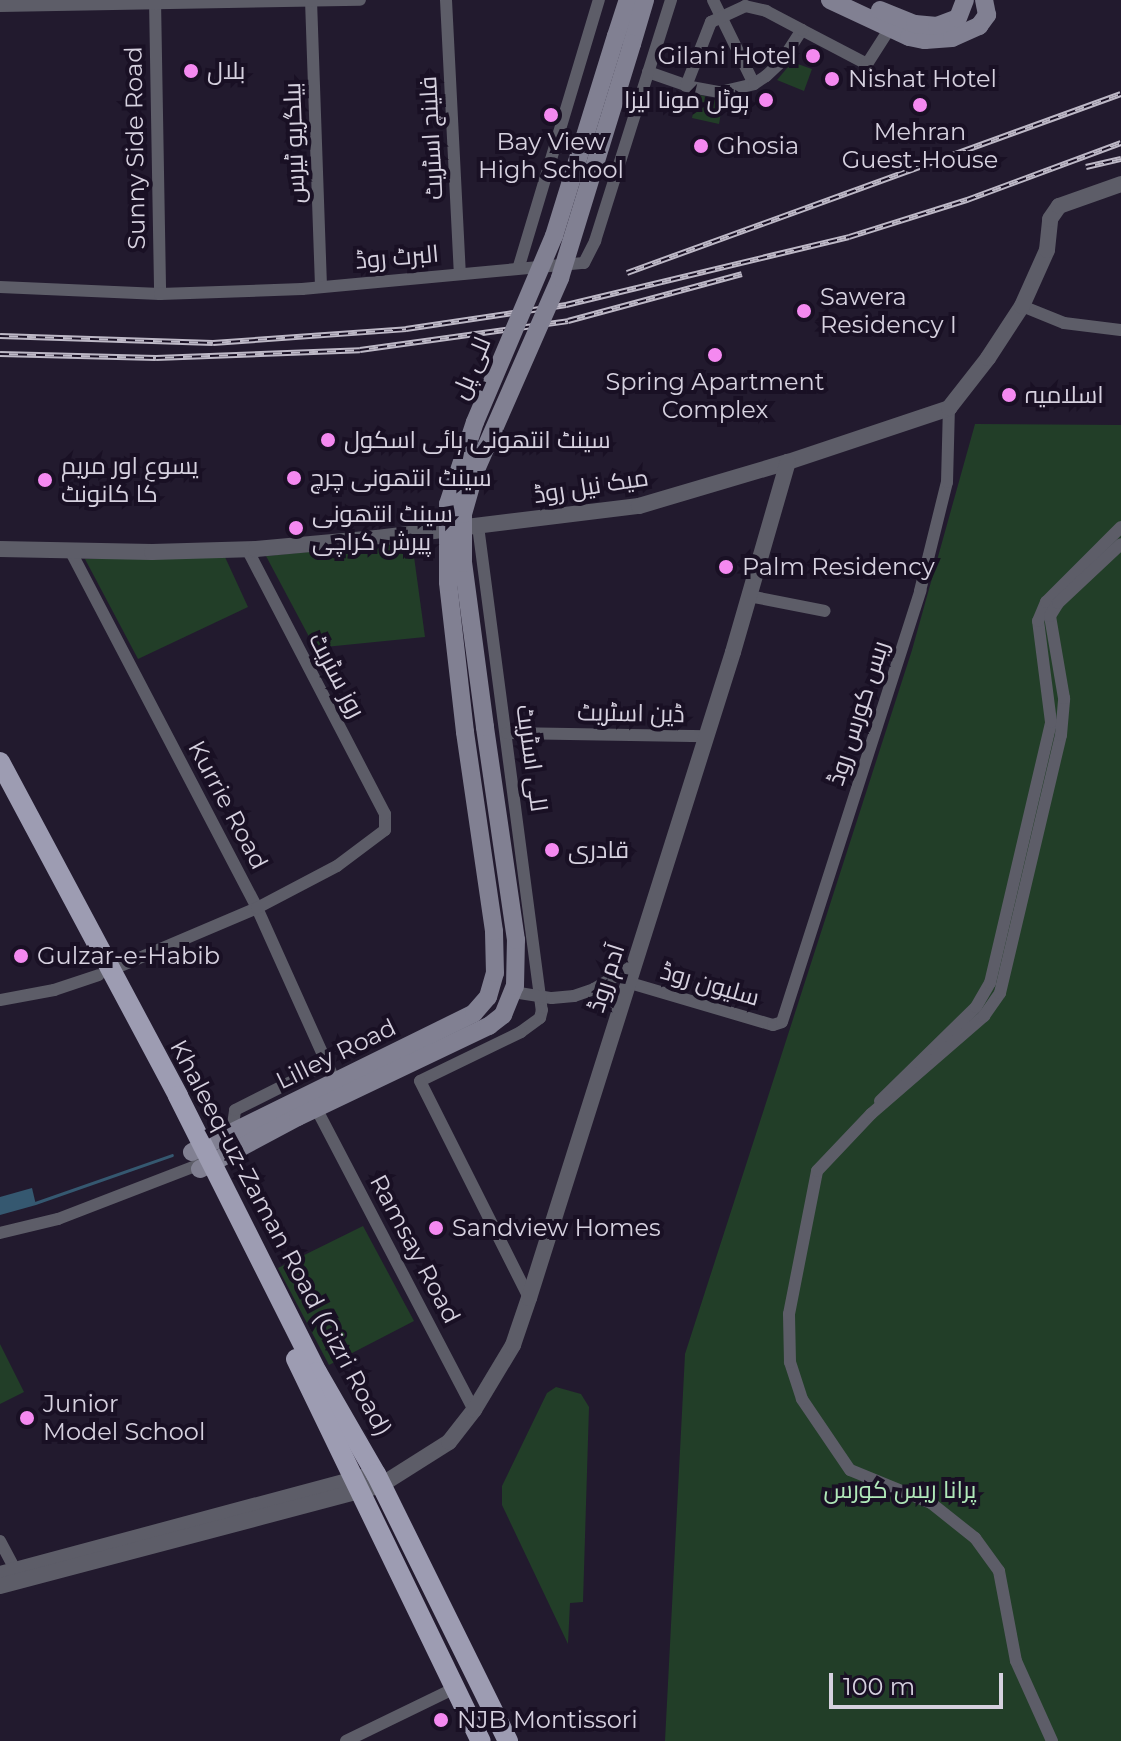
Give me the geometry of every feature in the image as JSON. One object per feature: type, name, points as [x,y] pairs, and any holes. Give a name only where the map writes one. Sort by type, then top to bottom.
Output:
[{"type":"main road","points":[[624,40],[628,0]]},
{"type":"main road","points":[[624,40],[638,23],[647,0]]},
{"type":"main road","points":[[830,0],[909,37],[942,40],[979,26],[987,15],[984,0]]},
{"type":"main road","points":[[860,0],[895,17],[927,26],[947,25],[962,7]]},
{"type":"main road","name":"للی پل","points":[[513,992],[516,940],[463,563],[463,514],[475,472],[560,278],[624,40]]},
{"type":"main road","name":"للی پل","points":[[492,989],[496,962],[494,931],[465,732],[448,582],[448,504],[475,422],[554,236],[624,40]]},
{"type":"main road","name":"Khaleeq-uz-Zaman Road (Gizri Road)","points":[[0,762],[74,918]]},
{"type":"main road","name":"Khaleeq-uz-Zaman Road (Gizri Road)","points":[[0,790],[105,972],[369,1482],[508,1741]]},
{"type":"main road","name":"Lilley Road","points":[[201,1159],[336,1084],[474,1013],[492,989]]},
{"type":"main road","name":"Lilley Road","points":[[238,1139],[316,1108],[489,1026],[503,1015],[513,992]]},
{"type":"main road","points":[[221,1184],[238,1139]]},
{"type":"main road","name":"Khaleeq-uz-Zaman Road (Gizri Road)","points":[[201,1159],[221,1184],[317,1372],[369,1482],[455,1688],[481,1741]]},
{"type":"street","points":[[0,6],[360,0]]},
{"type":"street","name":"فلینچ اسٹریٹ","points":[[446,0],[460,274]]},
{"type":"street","points":[[519,266],[599,0]]},
{"type":"street","points":[[671,0],[648,72],[686,86],[720,92],[754,84],[781,62],[802,30]]},
{"type":"street","points":[[713,0],[754,84]]},
{"type":"street","name":"بیلگریو ٹیرس","points":[[311,1],[321,285]]},
{"type":"street","name":"Sunny Side Road","points":[[155,3],[160,294]]},
{"type":"street","points":[[686,86],[708,28],[745,6],[766,11],[867,64],[890,28]]},
{"type":"street","name":"البرٹ روڈ","points":[[0,287],[160,294],[321,285],[519,266],[584,263],[648,72]]},
{"type":"street","points":[[949,408],[988,358],[1022,306],[1047,250],[1050,219],[1059,206],[1121,184]]},
{"type":"street","points":[[1022,306],[1064,323],[1121,330]]},
{"type":"street","name":"میک نیل روڈ","points":[[0,549],[71,552],[247,549],[639,506],[788,462],[949,408]]},
{"type":"street","name":"ریس کورس روڈ","points":[[778,1024],[817,917],[920,591],[947,482],[949,408]]},
{"type":"street","name":"آدم روڈ","points":[[369,1482],[403,1468],[449,1442],[474,1410],[513,1345],[636,964],[788,462]]},
{"type":"street","name":"للی اسٹریٹ","points":[[478,526],[541,996]]},
{"type":"street","points":[[871,1114],[885,1093],[976,1007],[990,983],[1051,722],[1038,621],[1046,602],[1121,527]]},
{"type":"street","points":[[1052,1741],[1016,1661],[999,1571],[975,1538],[931,1503],[850,1470],[802,1399],[790,1362],[789,1314],[817,1171],[871,1114],[984,1016],[1000,993],[1061,735],[1064,698],[1050,616],[1058,603],[1121,544]]},
{"type":"street","name":"روز سٹریٹ","points":[[247,549],[387,821],[385,830],[363,849],[257,908]]},
{"type":"street","name":"Kurrie Road","points":[[71,552],[257,908],[336,1084]]},
{"type":"street","points":[[749,596],[825,611]]},
{"type":"street","name":"ڈین اسٹریٹ","points":[[507,733],[707,736]]},
{"type":"street","points":[[0,1000],[54,990],[105,972],[257,908]]},
{"type":"street","name":"سلیون روڈ","points":[[513,992],[561,998],[594,989],[636,964]]},
{"type":"street","name":"سلیون روڈ","points":[[630,983],[778,1024]]},
{"type":"street","points":[[594,989],[621,1007]]},
{"type":"street","points":[[529,1298],[420,1081],[533,1024],[540,1018],[541,996]]},
{"type":"street","points":[[238,1139],[235,1110],[327,1064]]},
{"type":"street","name":"Ramsay Road","points":[[316,1108],[474,1410]]},
{"type":"street","name":"Lilley Road","points":[[0,1233],[58,1219],[201,1159]]},
{"type":"street","points":[[0,1541],[8,1572],[224,1514],[369,1482]]},
{"type":"street","points":[[0,1586],[369,1482]]},
{"type":"street","points":[[346,1741],[455,1688]]},
{"type":"green space","points":[[792,62],[812,69],[804,91],[777,80]]},
{"type":"green space","points":[[697,94],[723,102],[719,124],[692,118]]},
{"type":"green space","name":"پرانا ریس کورس","points":[[975,424],[1121,425],[1121,1741],[665,1741],[685,1354],[912,650]]},
{"type":"green space","points":[[412,542],[425,637],[315,648],[266,556]]},
{"type":"green space","points":[[225,557],[248,607],[138,659],[85,559]]},
{"type":"green space","points":[[363,1226],[414,1321],[329,1365],[278,1268]]},
{"type":"green space","points":[[0,1344],[24,1392],[0,1404]]},
{"type":"green space","points":[[556,1387],[581,1394],[589,1407],[583,1602],[570,1603],[568,1644],[502,1505],[502,1486],[547,1393]]},
{"type":"water","points":[[32,1188],[36,1205],[0,1215],[0,1197]]},
{"type":"waterway","points":[[35,1203],[172,1155]]},
{"type":"railway","points":[[627,273],[1121,94]]},
{"type":"railway","points":[[0,336],[213,343],[406,329],[566,305],[849,237],[967,200],[1121,143]]},
{"type":"railway","points":[[1086,167],[1121,159]]},
{"type":"railway","points":[[0,354],[156,358],[360,350],[568,321],[742,274]]},
{"type":"place","name":"Gilani Hotel","points":[[813,56]]},
{"type":"place","name":"بلال","points":[[191,71]]},
{"type":"place","name":"Nishat Hotel","points":[[832,79]]},
{"type":"place","name":"ہوٹل مونا لیزا","points":[[766,100]]},
{"type":"place","name":"Mehran Guest-House","points":[[920,105]]},
{"type":"place","name":"Bay View High School","points":[[551,115]]},
{"type":"place","name":"Ghosia","points":[[701,146]]},
{"type":"place","name":"Sawera Residency I","points":[[804,311]]},
{"type":"place","name":"Spring Apartment Complex","points":[[715,355]]},
{"type":"place","name":"اسلامیہ","points":[[1009,395]]},
{"type":"place","name":"سینٹ انتھونی ہائی اسکول","points":[[328,440]]},
{"type":"place","name":"سینٹ انتھونی چرچ","points":[[294,478]]},
{"type":"place","name":"یسوع اور مریم کا کانونٹ","points":[[45,480]]},
{"type":"place","name":"سینٹ انتھونی پیرش کراچی","points":[[296,528]]},
{"type":"place","name":"Palm Residency","points":[[726,567]]},
{"type":"place","name":"قادری","points":[[552,850]]},
{"type":"place","name":"Gulzar-e-Habib","points":[[21,956]]},
{"type":"place","name":"Sandview Homes","points":[[436,1228]]},
{"type":"place","name":"Junior Model School","points":[[27,1418]]},
{"type":"place","name":"NJB Montissori","points":[[441,1720]]}]
